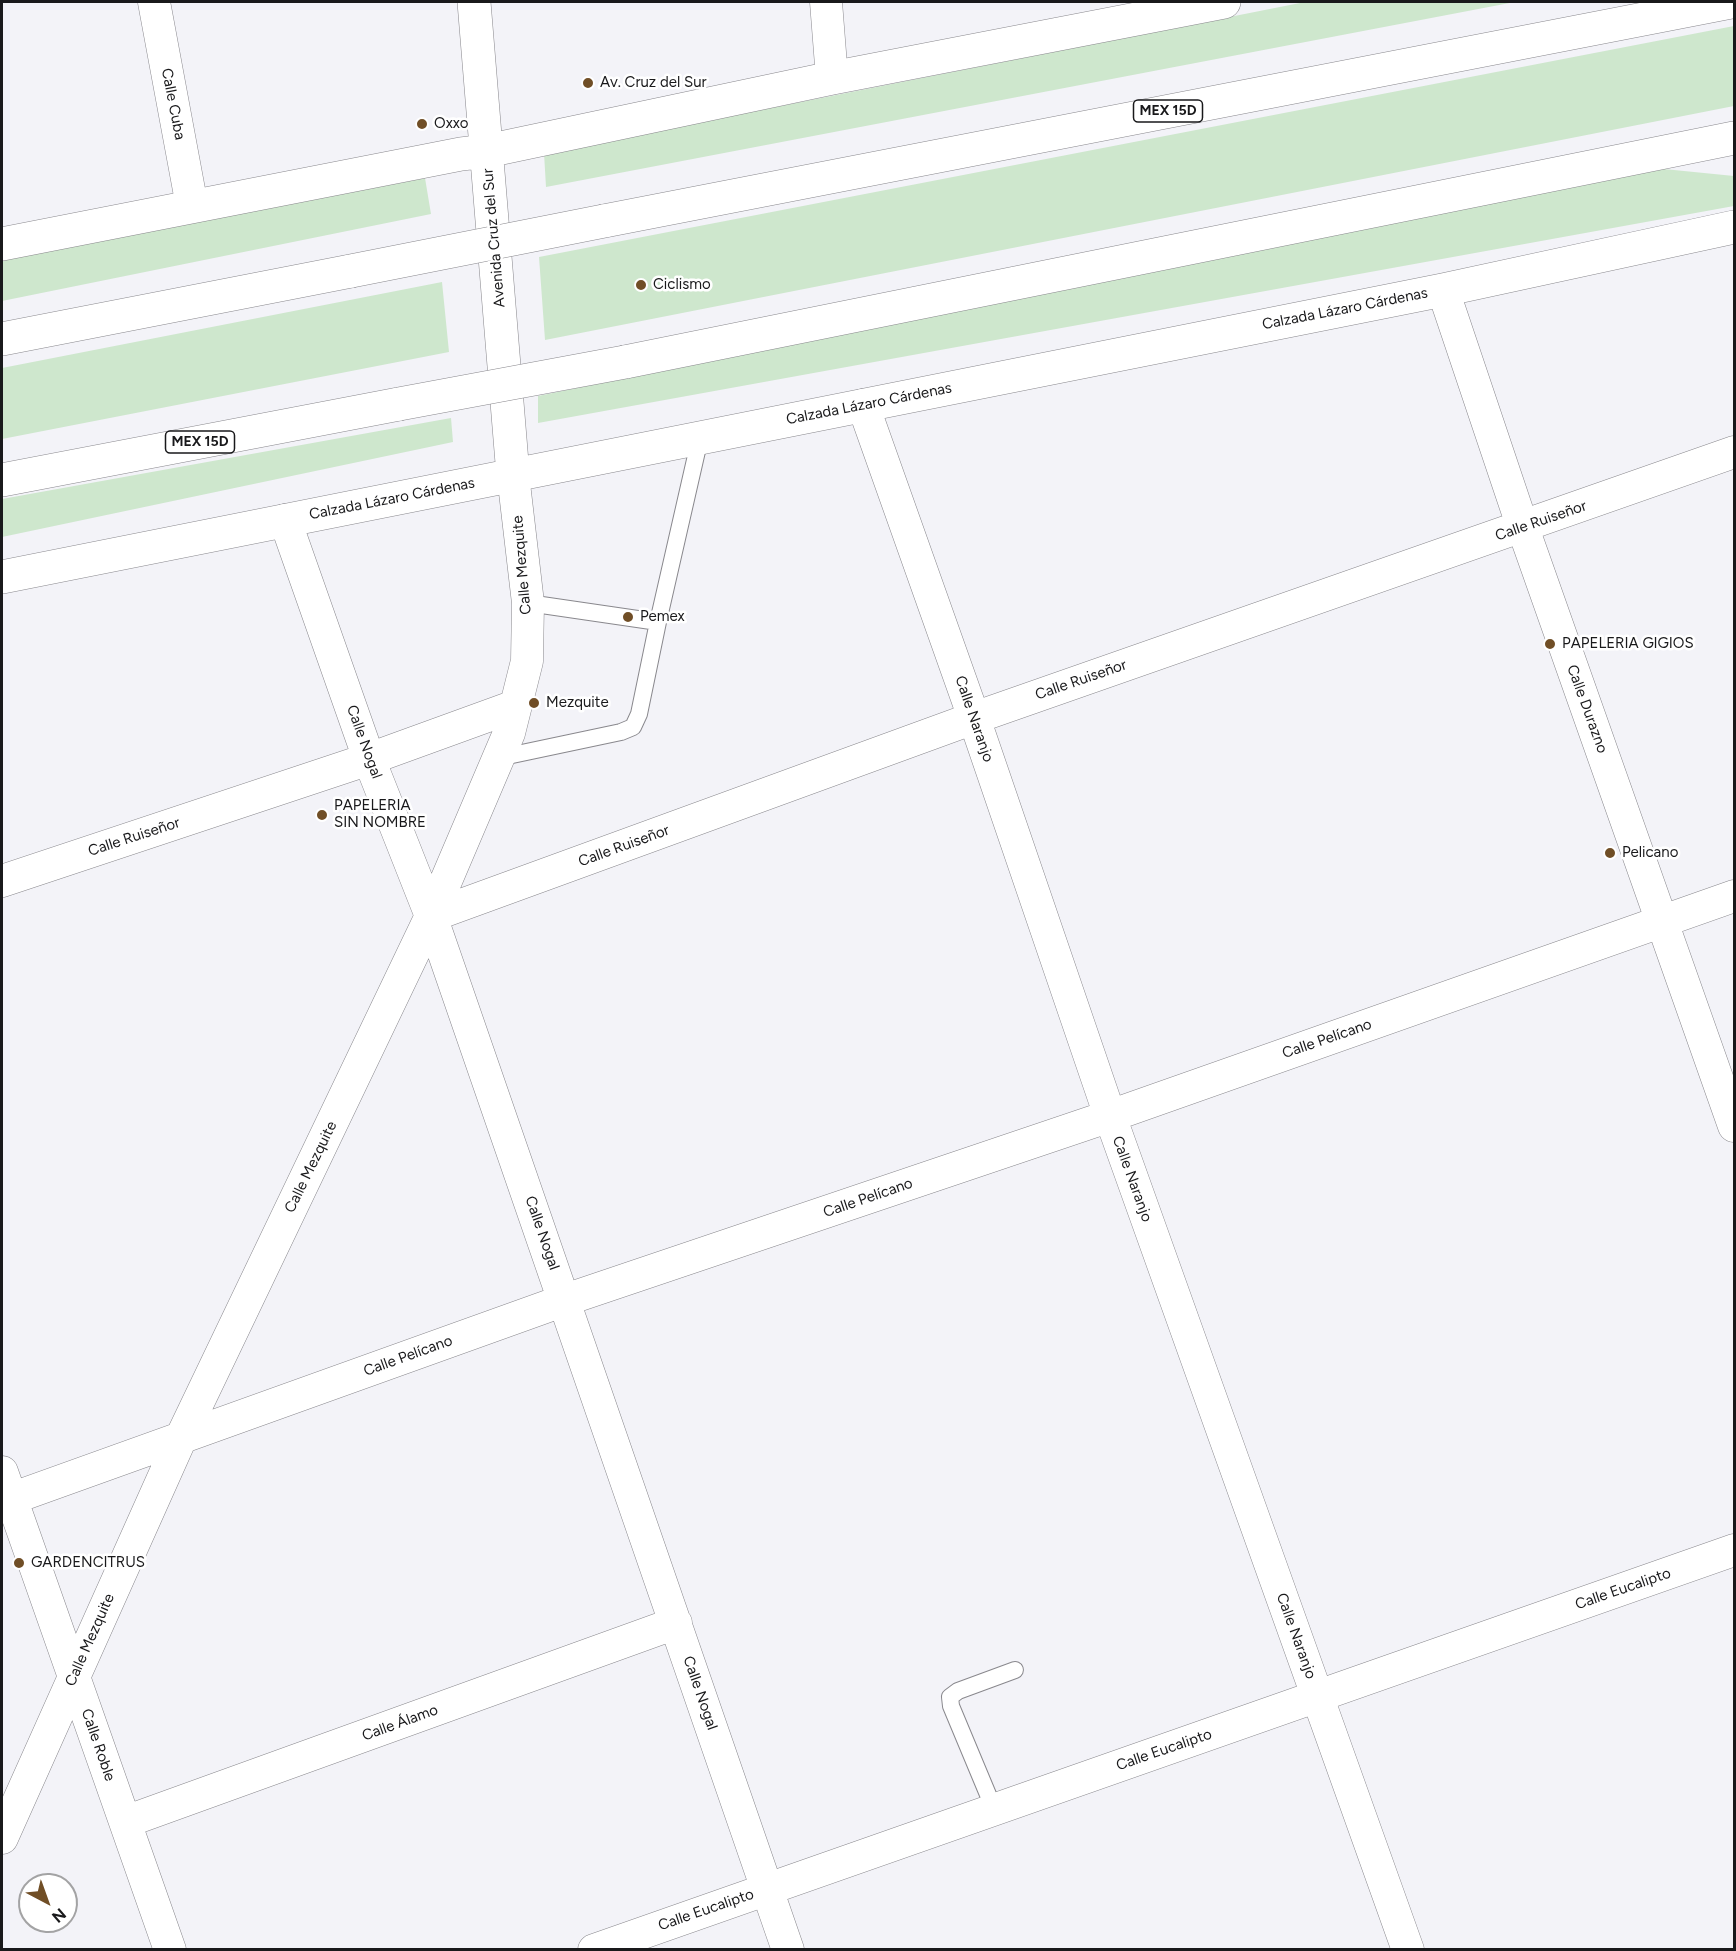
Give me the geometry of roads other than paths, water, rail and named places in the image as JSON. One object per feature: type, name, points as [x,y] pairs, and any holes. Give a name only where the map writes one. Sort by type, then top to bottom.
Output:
[{"type":"main road","name":"Avenida Cruz del Sur","points":[[474,2],[513,475]]},
{"type":"main road","points":[[2,244],[461,154],[487,151],[832,78],[1120,11],[1224,2]]},
{"type":"main road","name":"MEX 15D","points":[[2,339],[1731,2]]},
{"type":"main road","name":"MEX 15D","points":[[2,480],[625,362],[1734,138]]},
{"type":"main road","points":[[1655,153],[1734,159]]},
{"type":"main road","name":"Calzada Lázaro Cárdenas","points":[[2,577],[1443,290],[1734,227]]},
{"type":"street","name":"Calle Cuba","points":[[154,2],[192,206]]},
{"type":"street","points":[[826,2],[832,78]]},
{"type":"street","name":"Calle Durazno","points":[[1443,290],[1522,528],[1734,1126]]},
{"type":"street","name":"Calle Naranjo","points":[[863,405],[974,718],[1110,1116],[1408,1950]]},
{"type":"street","name":"Calle Ruiseñor","points":[[431,916],[974,718],[1734,452]]},
{"type":"street","name":"Calle Mezquite","points":[[2,1838],[181,1438],[431,916],[509,733],[527,661],[528,603],[513,475]]},
{"type":"street","name":"Calle Nogal","points":[[285,520],[369,759],[431,916],[788,1950]]},
{"type":"street","name":"Calle Ruiseñor","points":[[2,881],[369,759],[515,706]]},
{"type":"street","name":"Calle Pelícano","points":[[4,1491],[181,1438],[565,1300],[1110,1116],[1734,896]]},
{"type":"street","name":"Calle Roble","points":[[4,1491],[74,1677],[170,1950]]},
{"type":"street","name":"Calle Eucalipto","points":[[594,1950],[1734,1550]]},
{"type":"street","name":"Calle Álamo","points":[[125,1822],[676,1623]]},
{"type":"lane","points":[[498,758],[621,732],[633,727],[639,714],[700,438]]},
{"type":"lane","points":[[528,603],[658,622]]},
{"type":"lane","points":[[994,1809],[951,1706],[950,1697],[958,1690],[1015,1670]]},
{"type":"place","name":"Av. Cruz del Sur","points":[[588,83]]},
{"type":"place","name":"Oxxo","points":[[422,124]]},
{"type":"place","name":"Ciclismo","points":[[641,285]]},
{"type":"place","name":"Pemex","points":[[628,617]]},
{"type":"place","name":"PAPELERIA GIGIOS","points":[[1550,644]]},
{"type":"place","name":"Mezquite","points":[[534,703]]},
{"type":"place","name":"PAPELERIA SIN NOMBRE","points":[[322,815]]},
{"type":"place","name":"Pelicano","points":[[1610,853]]},
{"type":"place","name":"GARDENCITRUS","points":[[19,1563]]}]
